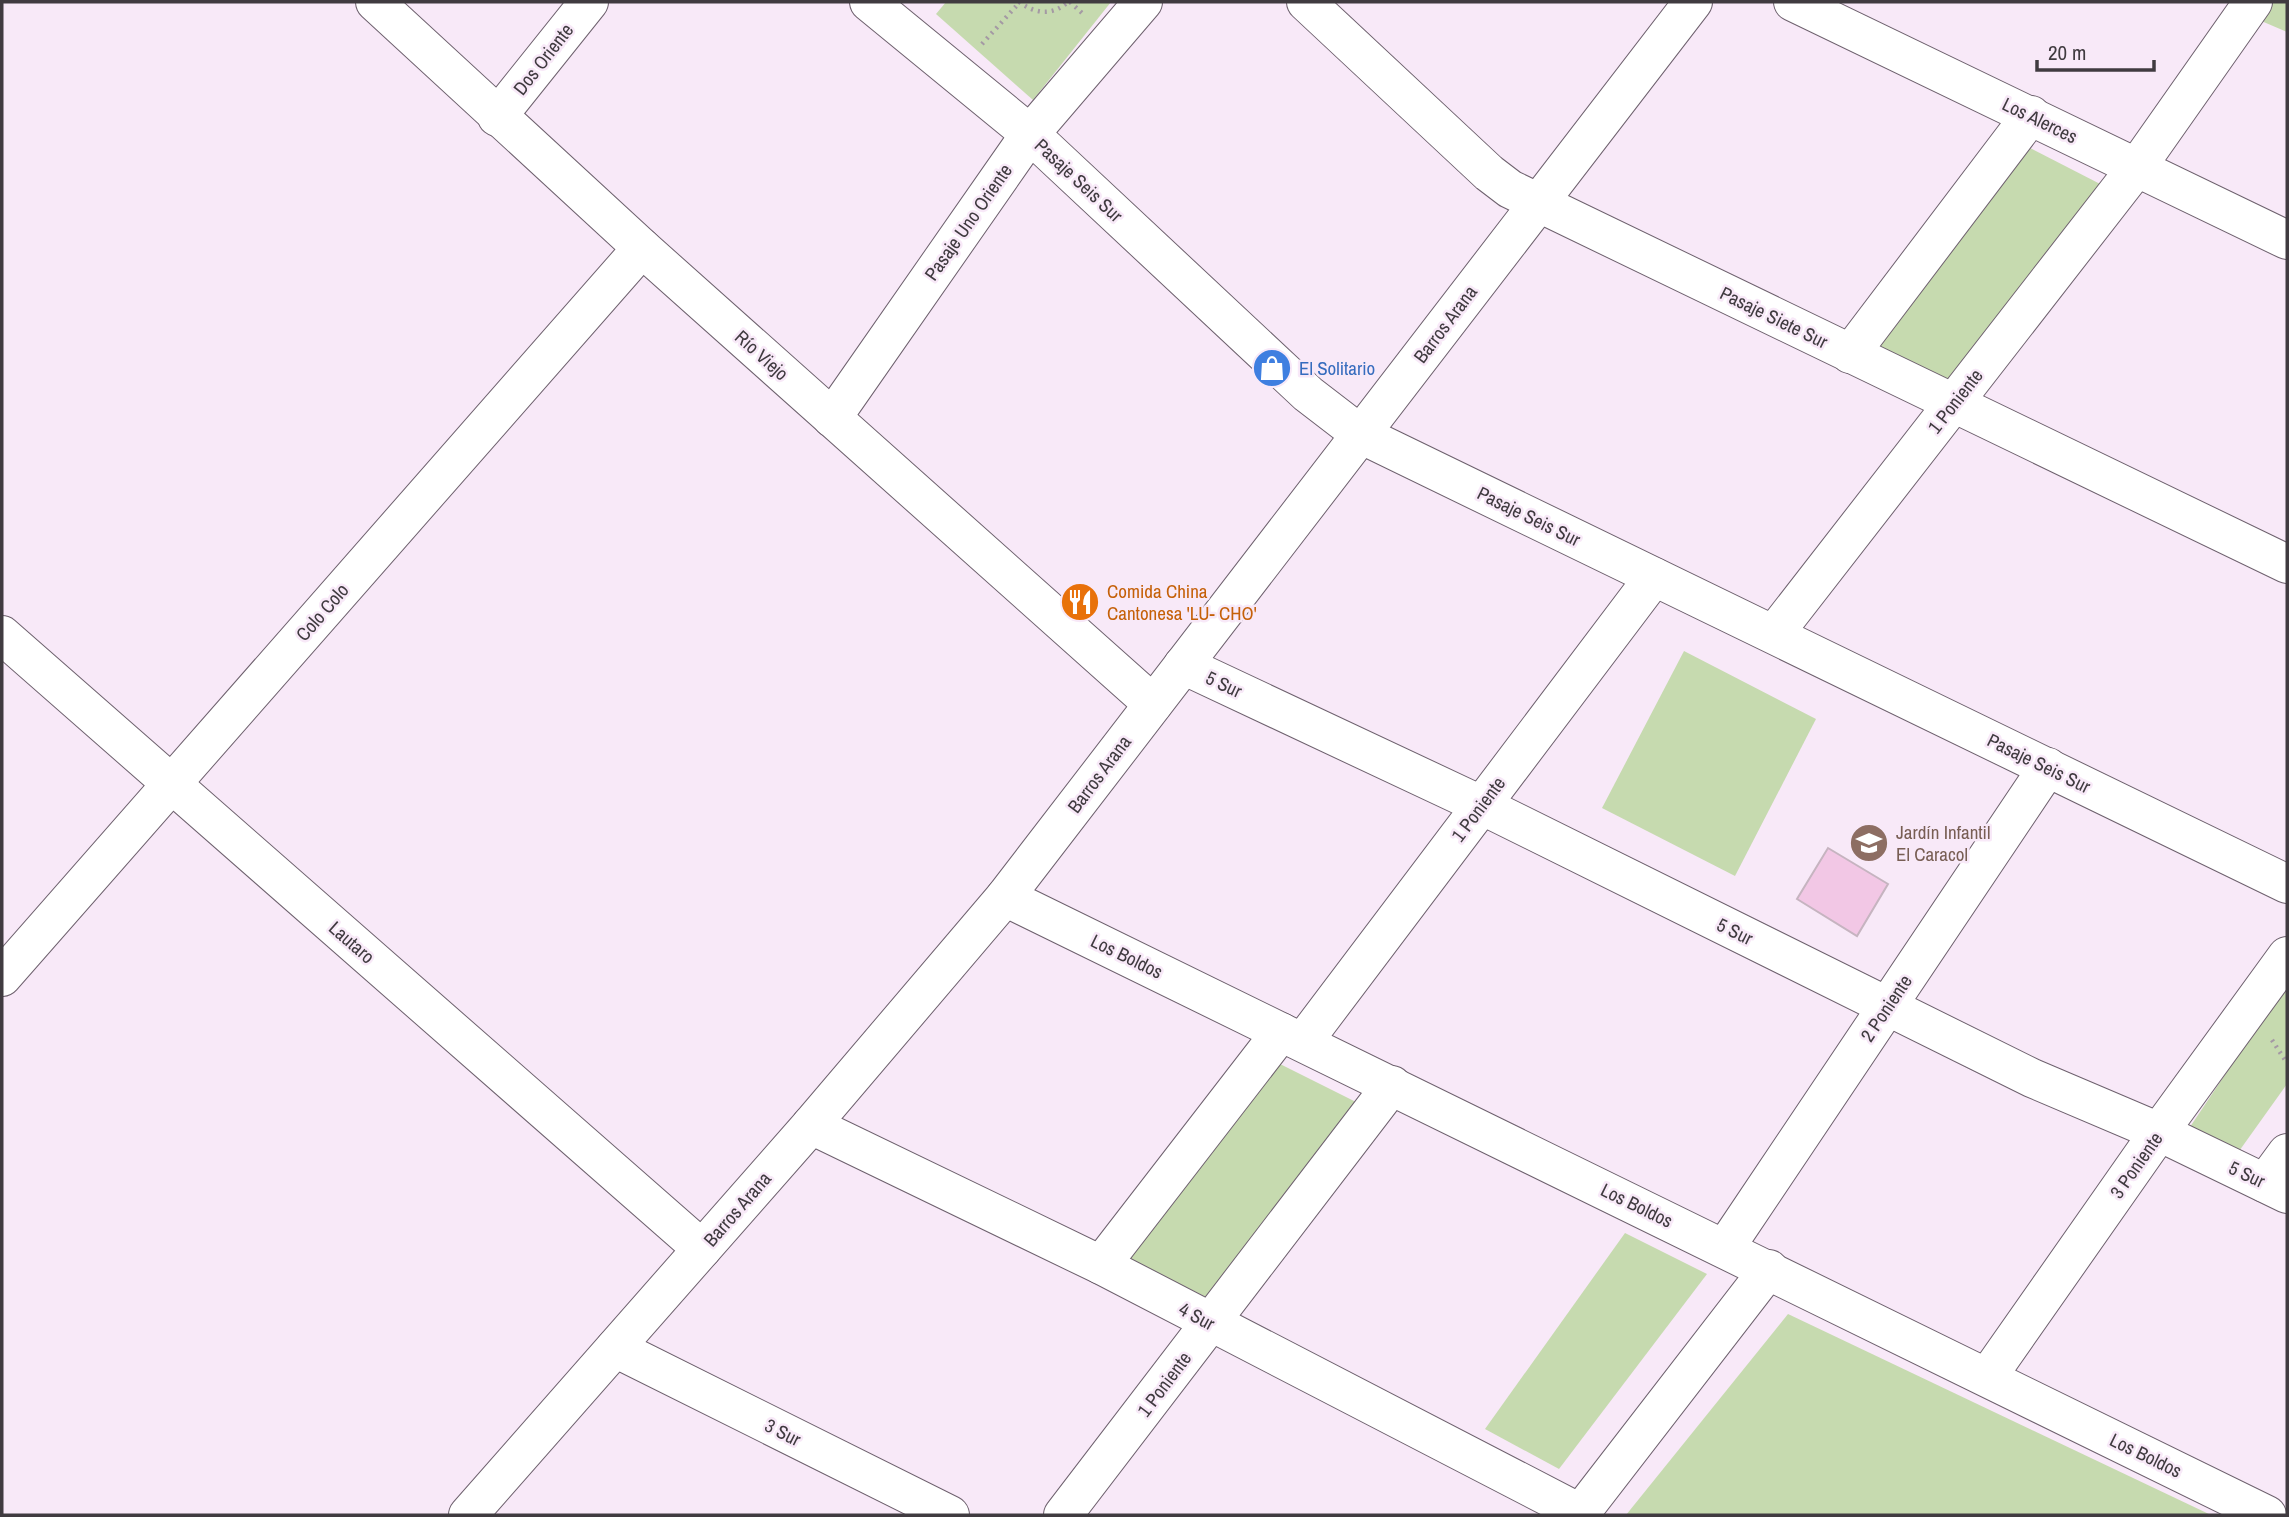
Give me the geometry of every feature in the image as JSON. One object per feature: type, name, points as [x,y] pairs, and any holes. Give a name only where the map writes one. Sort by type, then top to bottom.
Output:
[{"type":"street","name":"Río Viejo","points":[[375,2],[642,248],[1153,704]]},
{"type":"street","name":"Dos Oriente","points":[[497,117],[589,2]]},
{"type":"street","name":"Pasaje Seis Sur","points":[[869,2],[1030,134],[1308,394],[1360,434],[2287,884]]},
{"type":"street","name":"Pasaje Uno Oriente","points":[[832,418],[1030,134],[1143,2]]},
{"type":"street","name":"Pasaje Siete Sur","points":[[1306,2],[1489,173],[1537,204],[2287,564]]},
{"type":"street","name":"Barros Arana","points":[[468,1515],[811,1125],[1005,897],[1693,2]]},
{"type":"street","name":"Los Alerces","points":[[1793,2],[2287,240]]},
{"type":"street","name":"1 Poniente","points":[[1774,634],[2137,167],[2253,2]]},
{"type":"street","points":[[1850,354],[2031,115]]},
{"type":"street","name":"Colo Colo","points":[[2,977],[642,248]]},
{"type":"street","name":"1 Poniente","points":[[1101,1265],[1481,805],[1654,577]]},
{"type":"street","name":"Lautaro","points":[[2,635],[702,1249]]},
{"type":"street","name":"5 Sur","points":[[1183,665],[1481,805],[2032,1077],[2159,1132],[2280,1176]]},
{"type":"street","name":"2 Poniente","points":[[1725,1248],[2048,767]]},
{"type":"street","name":"Los Boldos","points":[[1005,897],[1988,1376],[2267,1515]]},
{"type":"street","name":"3 Poniente","points":[[1988,1376],[2159,1132],[2287,957]]},
{"type":"street","name":"1 Poniente","points":[[1063,1515],[1392,1085]]},
{"type":"street","name":"4 Sur","points":[[811,1125],[1101,1265],[1580,1514]]},
{"type":"street","points":[[1580,1514],[1769,1269]]},
{"type":"street","name":"3 Sur","points":[[615,1348],[950,1515]]},
{"type":"path","points":[[957,73],[1019,2],[1039,13],[1061,8],[1068,2]]},
{"type":"green space","points":[[946,2],[1111,2],[1033,100],[936,14]]},
{"type":"green space","points":[[2270,2],[2287,2],[2287,32],[2259,20]]},
{"type":"green space","points":[[2024,145],[2106,187],[1956,385],[1873,346]]},
{"type":"green space","points":[[1684,651],[1816,719],[1735,876],[1602,808]]},
{"type":"green space","points":[[2287,982],[2287,1084],[2237,1154],[2190,1127]]},
{"type":"green space","points":[[1278,1063],[1358,1103],[1206,1297],[1122,1256]]},
{"type":"green space","points":[[1625,1233],[1707,1274],[1559,1469],[1485,1429]]},
{"type":"green space","points":[[1788,1314],[2211,1515],[1626,1515]]},
{"type":"building","points":[[1828,848],[1888,884],[1857,936],[1797,899]]},
{"type":"place","name":"El Solitario","points":[[1272,368]]},
{"type":"place","name":"Comida China Cantonesa 'LU- CHO'","points":[[1080,602]]},
{"type":"place","name":"Jardín Infantil El Caracol","points":[[1869,843]]}]
